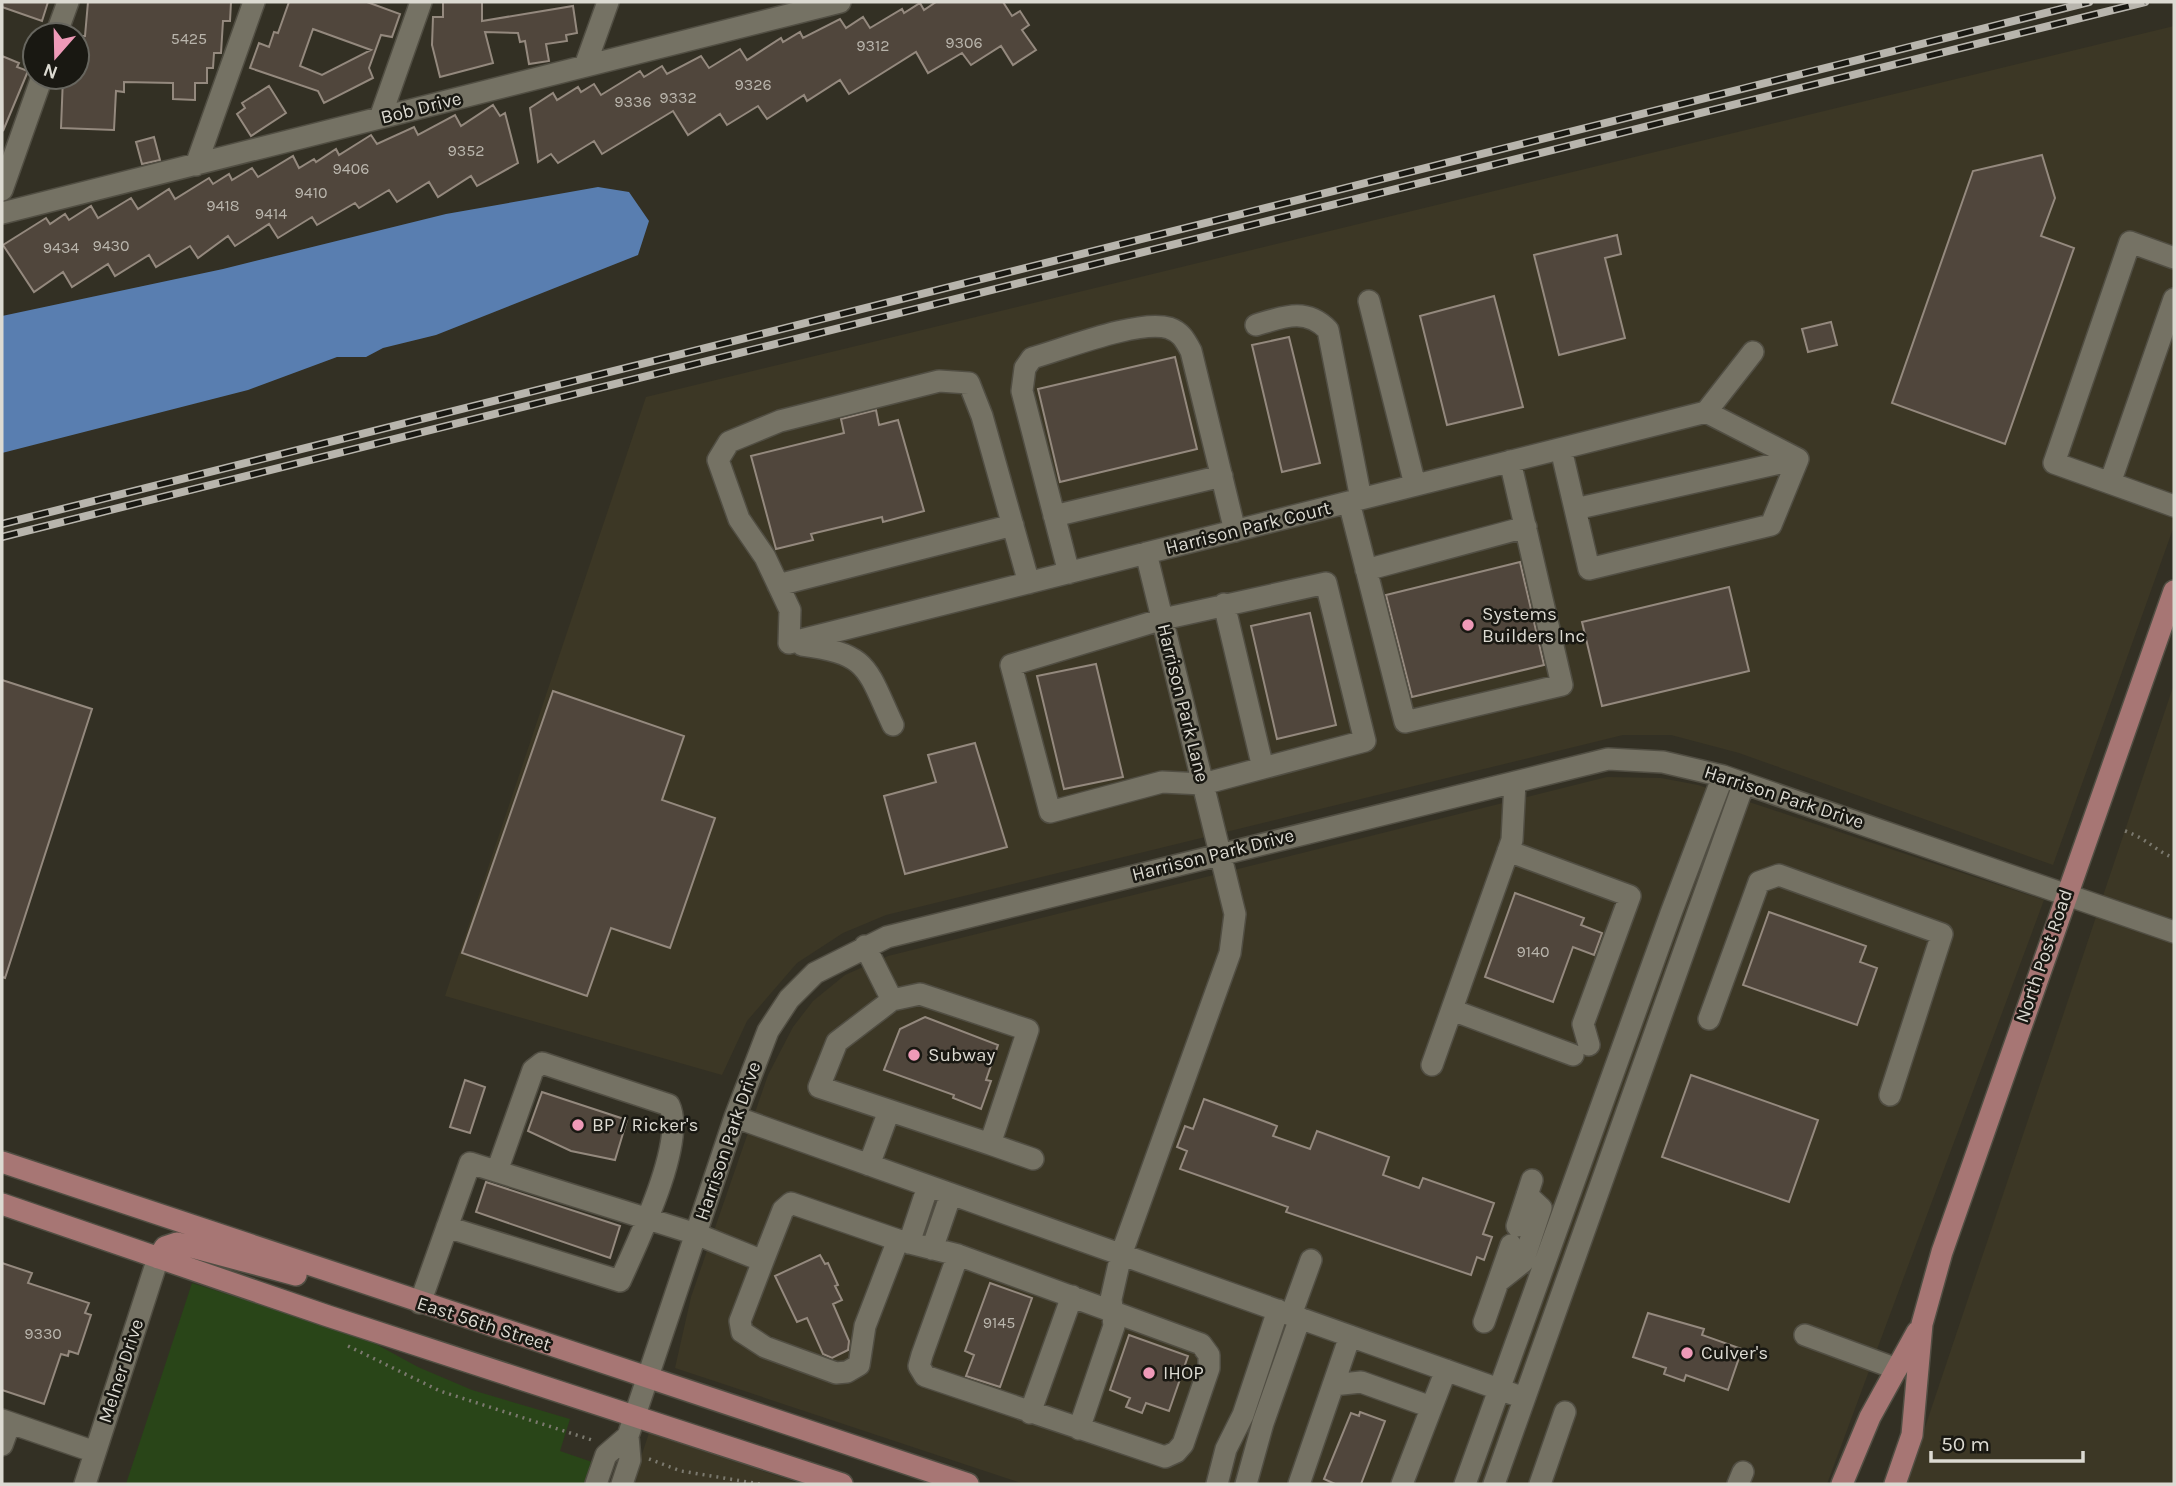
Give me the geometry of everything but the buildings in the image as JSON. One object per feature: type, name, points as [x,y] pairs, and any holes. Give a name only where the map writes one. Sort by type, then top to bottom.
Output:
[{"type":"main road","name":"North Post Road","points":[[1895,1484],[1912,1435],[1922,1324],[1942,1252],[2066,892],[2174,591]]},
{"type":"main road","name":"East 56th Street","points":[[2,1162],[397,1296],[968,1484]]},
{"type":"main road","name":"East 56th Street","points":[[2,1204],[634,1419],[842,1484]]},
{"type":"main road","points":[[158,1258],[165,1247],[177,1243],[268,1268],[397,1296]]},
{"type":"main road","name":"North Post Road","points":[[1842,1484],[1870,1417],[1922,1324]]},
{"type":"street","points":[[61,21],[68,2]]},
{"type":"street","points":[[197,165],[254,2]]},
{"type":"street","points":[[380,118],[422,2]]},
{"type":"street","points":[[585,66],[608,2]]},
{"type":"street","name":"Bob Drive","points":[[2,213],[585,66],[772,11],[840,2]]},
{"type":"street","points":[[2,190],[36,91]]},
{"type":"street","points":[[2174,258],[2130,242],[2054,463],[2174,506]]},
{"type":"street","points":[[2110,482],[2174,299]]},
{"type":"street","points":[[1369,301],[1415,485]]},
{"type":"street","points":[[1256,324],[1297,313],[1318,319],[1328,330],[1366,570],[1405,722],[1562,685],[1510,461]]},
{"type":"street","points":[[1069,573],[1022,391],[1025,368],[1032,358],[1145,326],[1169,328],[1182,335],[1191,351],[1235,531]]},
{"type":"street","points":[[1754,352],[1706,412],[1798,459]]},
{"type":"street","points":[[893,725],[871,677],[853,656],[838,650],[789,643],[790,610],[765,558],[739,519],[718,460],[729,442],[780,421],[939,381],[969,383],[982,416],[1028,583]]},
{"type":"street","name":"Harrison Park Court","points":[[789,643],[1706,412]]},
{"type":"street","points":[[1561,449],[1589,569],[1771,525],[1798,459]]},
{"type":"street","points":[[1575,509],[1798,459]]},
{"type":"street","points":[[1054,516],[1222,476]]},
{"type":"street","points":[[778,584],[1013,525]]},
{"type":"street","points":[[1366,570],[1525,527]]},
{"type":"street","name":"Harrison Park Lane","points":[[1079,1429],[1114,1326],[1111,1310],[1121,1255],[1230,953],[1235,914],[1146,553]]},
{"type":"street","points":[[1326,583],[1364,741],[1203,785],[1162,782],[1050,812],[1011,665],[1163,619],[1224,604],[1326,583]]},
{"type":"street","points":[[1224,604],[1263,768]]},
{"type":"street","name":"Harrison Park Drive","points":[[634,1419],[735,1117],[768,1031],[789,999],[815,973],[887,937],[1608,759],[1663,762],[1723,776],[2066,892],[2174,932]]},
{"type":"street","points":[[1465,1484],[1723,776]]},
{"type":"street","points":[[1432,1065],[1512,840],[1515,782]]},
{"type":"street","points":[[1494,1484],[1744,783]]},
{"type":"street","points":[[1451,1010],[1581,1050],[1583,1024],[1630,896],[1508,851]]},
{"type":"street","points":[[1709,1018],[1759,882],[1779,875],[1942,933],[1890,1095]]},
{"type":"street","points":[[865,946],[891,1000]]},
{"type":"street","points":[[990,1144],[1028,1030],[920,994],[891,1000],[836,1042],[819,1087],[1033,1159]]},
{"type":"street","points":[[447,1227],[620,1281],[647,1219],[674,1140],[675,1117],[669,1105],[542,1063],[533,1070],[497,1171]]},
{"type":"street","points":[[869,1165],[889,1111]]},
{"type":"street","points":[[735,1117],[1524,1398]]},
{"type":"street","points":[[420,1303],[470,1163],[696,1234],[764,1261]]},
{"type":"street","points":[[928,1186],[903,1242],[865,1326],[859,1365],[847,1372],[836,1373],[765,1347],[742,1332],[740,1321],[783,1210],[791,1203],[903,1242],[958,1255],[1201,1345],[1209,1355],[1209,1368],[1183,1444],[1176,1452],[1165,1457],[925,1376],[919,1366],[958,1255]]},
{"type":"street","points":[[1484,1322],[1529,1187],[1541,1208],[1523,1262],[1499,1281]]},
{"type":"street","points":[[932,1249],[951,1194]]},
{"type":"street","name":"Melner Drive","points":[[85,1484],[158,1258]]},
{"type":"street","points":[[1217,1484],[1226,1449],[1290,1315],[1311,1259]]},
{"type":"street","points":[[1030,1413],[1072,1296]]},
{"type":"street","points":[[1246,1484],[1290,1315]]},
{"type":"street","points":[[1805,1335],[1896,1369]]},
{"type":"street","points":[[1299,1484],[1350,1336]]},
{"type":"street","points":[[1402,1484],[1446,1370]]},
{"type":"street","points":[[1333,1385],[1362,1382],[1432,1407]]},
{"type":"street","points":[[1540,1484],[1565,1412]]},
{"type":"street","points":[[596,1484],[606,1455],[634,1419]]},
{"type":"street","points":[[622,1484],[630,1460],[634,1419]]},
{"type":"street","points":[[2,1445],[6,1422],[95,1452]]},
{"type":"path","points":[[2125,831],[2144,837],[2158,850],[2174,858]]},
{"type":"path","points":[[348,1346],[440,1391],[574,1433]]},
{"type":"path","points":[[681,1471],[760,1484]]},
{"type":"shaded area","points":[[2174,26],[2174,526],[2053,865],[1739,753],[1671,735],[1623,735],[886,915],[843,933],[797,963],[747,1021],[722,1075],[445,996],[646,397]]},
{"type":"shaded area","points":[[2174,684],[2174,1484],[1906,1484]]},
{"type":"shaded area","points":[[1607,777],[1661,778],[1698,785],[2044,900],[1827,1484],[1024,1484],[675,1368],[691,1297],[768,1075],[793,1027],[813,1001],[845,975],[888,956]]},
{"type":"shaded area","points":[[649,1433],[801,1484],[632,1484]]},
{"type":"green space","points":[[192,1283],[363,1337],[418,1367],[472,1390],[570,1419],[560,1451],[595,1463],[588,1484],[126,1484]]},
{"type":"water","points":[[598,187],[629,192],[649,221],[638,255],[436,335],[383,348],[366,357],[337,357],[248,390],[2,453],[2,316],[223,269],[446,214]]},
{"type":"railway","points":[[2,524],[2089,2]]},
{"type":"railway","points":[[2,537],[2145,2]]},
{"type":"place","name":"Systems Builders Inc","points":[[1468,625]]},
{"type":"place","name":"Subway","points":[[914,1055]]},
{"type":"place","name":"BP / Ricker's","points":[[578,1125]]},
{"type":"place","name":"Culver's","points":[[1687,1353]]},
{"type":"place","name":"IHOP","points":[[1149,1373]]}]
